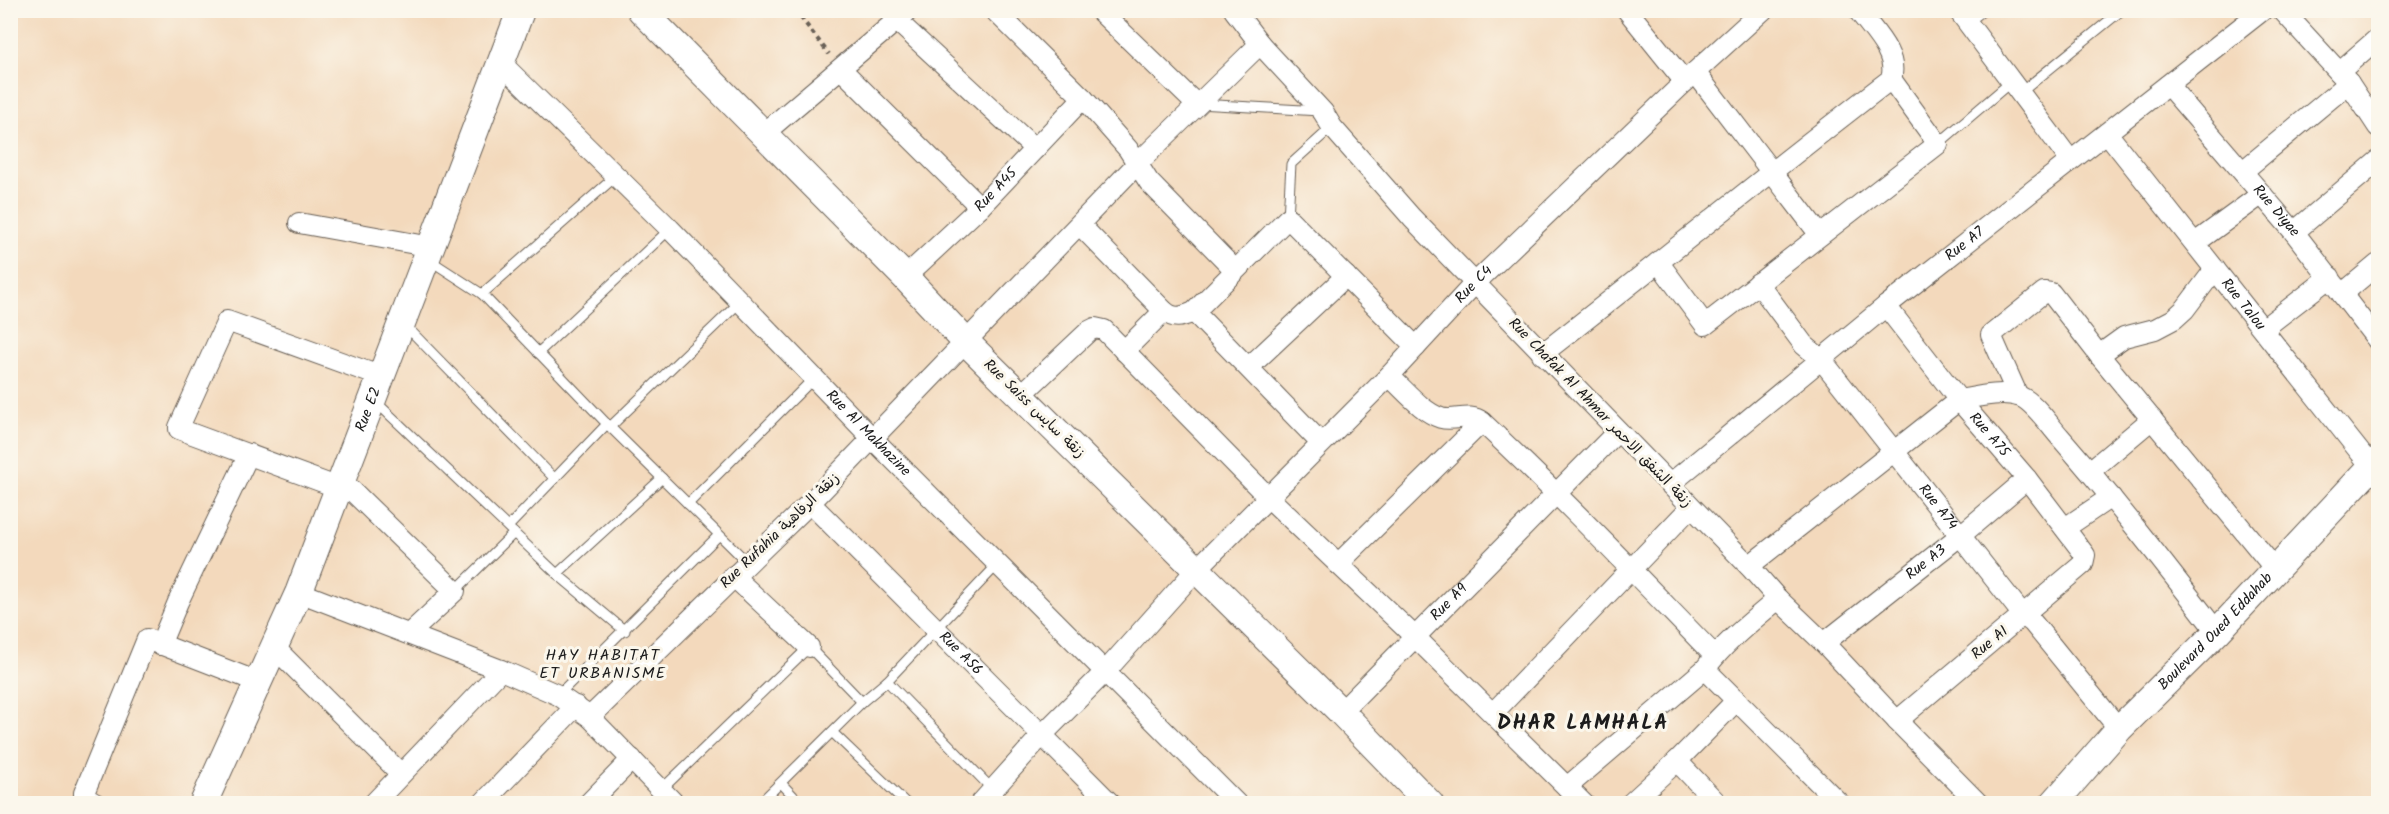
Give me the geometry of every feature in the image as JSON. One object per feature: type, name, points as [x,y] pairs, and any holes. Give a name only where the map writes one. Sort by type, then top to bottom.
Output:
[{"type":"street","name":"Rue E2","points":[[202,804],[299,592],[521,10]]},
{"type":"street","name":"Rue Saiss زنقة سايس","points":[[641,10],[762,135],[905,277],[965,341],[1341,712],[1430,804]]},
{"type":"street","points":[[994,10],[1083,98],[1128,149],[1149,182],[1235,270]]},
{"type":"street","points":[[1099,10],[1197,104]]},
{"type":"street","name":"Rue Chafak Al Ahmar زنقة الشفق الاحمر","points":[[1234,10],[1260,44],[1412,218],[1778,599],[1824,643],[1979,804]]},
{"type":"street","points":[[1627,10],[1690,77],[1771,171],[1821,235]]},
{"type":"street","name":"Rue C4","points":[[986,797],[1042,735],[1105,672],[1196,570],[1267,496],[1389,376],[1475,283],[1763,10]]},
{"type":"street","points":[[1542,354],[1659,263],[1771,171],[1891,79],[1894,70],[1888,51],[1858,10]]},
{"type":"street","name":"Rue A7","points":[[1670,484],[1886,306],[2263,10]]},
{"type":"street","points":[[2282,10],[2344,78],[2379,127]]},
{"type":"street","points":[[762,135],[903,16],[1035,149]]},
{"type":"street","points":[[1963,17],[2070,160]]},
{"type":"street","points":[[2243,171],[2344,78],[2379,38]]},
{"type":"street","name":"Rue Rufahia زنقة الرفاهية","points":[[482,804],[748,563],[873,439],[1138,163],[1260,44]]},
{"type":"street","name":"Rue Al Makhazine","points":[[502,64],[670,229],[873,439],[1231,802]]},
{"type":"street","points":[[841,69],[980,207]]},
{"type":"street","points":[[1659,263],[1705,325],[1938,144],[1891,79]]},
{"type":"street","name":"Rue Diyae","points":[[2168,85],[2294,232],[2379,341]]},
{"type":"street","name":"Rue A45","points":[[905,277],[980,207],[1083,98]]},
{"type":"street","name":"Rue Talou","points":[[2107,133],[2376,467]]},
{"type":"street","points":[[2294,232],[2379,160]]},
{"type":"street","points":[[2195,243],[2262,194]]},
{"type":"street","points":[[1080,225],[1164,311],[1171,317],[1177,318],[1194,312],[1288,218],[1416,347]]},
{"type":"street","points":[[299,223],[429,253]]},
{"type":"street","points":[[2342,294],[2379,264]]},
{"type":"street","points":[[2099,355],[2124,337],[2155,329],[2174,319],[2186,309],[2216,269]]},
{"type":"street","points":[[1248,367],[1346,276]]},
{"type":"street","points":[[2263,329],[2330,277]]},
{"type":"street","name":"Rue A74","points":[[1758,283],[1804,345],[1821,359],[2023,615],[2033,623],[2119,729]]},
{"type":"street","points":[[2018,396],[1991,335],[2044,292],[2051,292],[2099,355],[2275,569]]},
{"type":"street","name":"Rue A75","points":[[1886,306],[1959,400],[2066,528],[2085,555],[2083,564]]},
{"type":"street","points":[[1124,351],[1164,311]]},
{"type":"street","points":[[1194,312],[1321,443]]},
{"type":"street","points":[[377,388],[227,321],[179,428],[340,484],[455,591],[409,634]]},
{"type":"street","points":[[1020,396],[1089,331],[1095,328],[1104,330],[1267,496],[1414,636],[1584,804]]},
{"type":"street","points":[[1389,376],[1431,414],[1447,419],[1471,417],[1482,422],[1557,493],[1710,662],[1737,700],[1840,804]]},
{"type":"street","points":[[1749,567],[1959,400],[1988,396],[2018,396],[2037,410],[2090,471],[2217,632]]},
{"type":"street","points":[[2090,471],[2152,418]]},
{"type":"street","points":[[1338,564],[1482,422]]},
{"type":"street","name":"Rue A9","points":[[1341,712],[1618,430]]},
{"type":"street","points":[[160,645],[178,602],[249,454]]},
{"type":"street","name":"Boulevard Oued Eddahab","points":[[2053,804],[2119,729],[2217,632],[2275,569],[2376,467]]},
{"type":"street","name":"Rue A3","points":[[1824,643],[1961,536],[2027,479]]},
{"type":"street","points":[[2066,528],[2111,497]]},
{"type":"street","name":"Rue A56","points":[[810,502],[1111,804]]},
{"type":"street","points":[[1493,713],[1691,507]]},
{"type":"street","name":"Rue A1","points":[[1897,721],[2083,564]]},
{"type":"street","points":[[733,576],[809,647]]},
{"type":"street","points":[[299,592],[501,670],[558,695],[583,711],[675,804]]},
{"type":"street","points":[[1567,787],[1710,662],[1747,624],[1778,599]]},
{"type":"street","points":[[96,804],[84,797],[84,793],[146,640],[258,682]]},
{"type":"street","points":[[274,647],[401,774]]},
{"type":"street","points":[[373,804],[501,670]]},
{"type":"street","points":[[1630,804],[1677,761],[1737,700]]},
{"type":"street","points":[[588,804],[633,759]]},
{"type":"street","points":[[1677,761],[1718,804]]},
{"type":"lane","points":[[1963,17],[1984,10]]},
{"type":"lane","points":[[1938,144],[2122,10]]},
{"type":"lane","points":[[1197,104],[1327,119]]},
{"type":"lane","points":[[1288,218],[1292,164],[1327,119]]},
{"type":"lane","points":[[482,294],[616,176]]},
{"type":"lane","points":[[538,353],[670,229]]},
{"type":"lane","points":[[429,253],[482,294],[609,425],[748,563]]},
{"type":"lane","points":[[455,591],[555,478],[740,302]]},
{"type":"lane","points":[[402,322],[555,478]]},
{"type":"lane","points":[[688,504],[814,378]]},
{"type":"lane","points":[[377,388],[511,530],[557,574],[625,631]]},
{"type":"lane","points":[[557,574],[662,478]]},
{"type":"lane","points":[[558,695],[720,535]]},
{"type":"lane","points":[[759,804],[862,702],[887,681],[998,564]]},
{"type":"lane","points":[[662,789],[809,647],[862,702]]},
{"type":"lane","points":[[887,681],[986,797]]},
{"type":"lane","points":[[832,732],[907,804]]},
{"type":"lane","points":[[781,783],[801,804]]},
{"type":"path","points":[[795,10],[841,69]]},
{"type":"district","name":"HAY HABITAT ET URBANISME","points":[[603,664]]},
{"type":"district","name":"DHAR LAMHALA","points":[[1583,723]]}]
